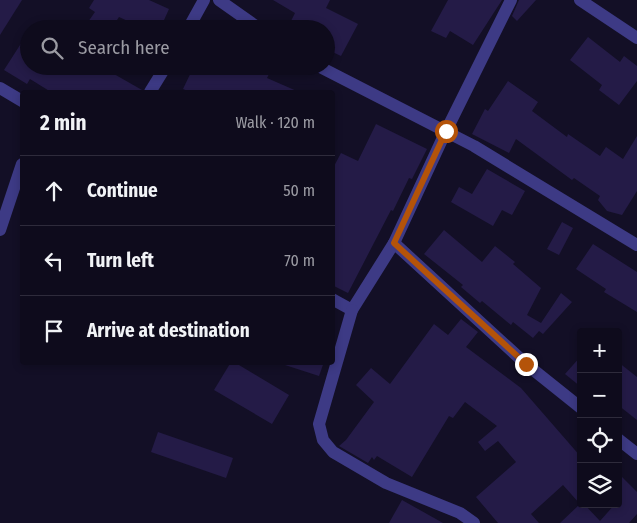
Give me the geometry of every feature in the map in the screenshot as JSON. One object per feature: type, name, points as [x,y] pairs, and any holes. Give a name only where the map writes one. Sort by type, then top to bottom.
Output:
[{"type":"street","points":[[193,20],[204,0]]},
{"type":"street","points":[[219,0],[247,20]]},
{"type":"street","points":[[474,523],[460,513],[386,483],[333,452],[323,440],[319,424],[352,310],[394,243],[446,131],[511,0]]},
{"type":"street","points":[[580,0],[637,38]]},
{"type":"street","points":[[151,90],[160,75]]},
{"type":"street","points":[[335,75],[474,146],[637,245]]},
{"type":"street","points":[[0,88],[20,100]]},
{"type":"street","points":[[0,230],[20,170]]},
{"type":"street","points":[[394,243],[526,364],[577,405]]},
{"type":"street","points":[[335,301],[352,310]]},
{"type":"street","points":[[622,442],[637,454]]},
{"type":"building","points":[[0,0],[22,0],[0,35]]},
{"type":"building","points":[[94,0],[149,0],[169,9],[164,20],[126,20],[119,17],[117,20],[89,20],[95,12],[89,8]]},
{"type":"building","points":[[273,0],[330,0],[326,8],[358,24],[341,56],[335,53],[335,20],[292,20],[295,13]]},
{"type":"building","points":[[448,0],[502,0],[473,45],[450,31],[446,38],[431,31]]},
{"type":"building","points":[[519,0],[536,0],[517,21],[512,16]]},
{"type":"building","points":[[588,37],[620,62],[624,56],[637,66],[637,81],[619,105],[599,90],[602,85],[570,60]]},
{"type":"building","points":[[20,45],[20,75],[116,75],[142,90],[48,90],[30,79],[27,84],[4,70]]},
{"type":"building","points":[[190,75],[268,75],[267,78],[294,90],[185,90],[183,89]]},
{"type":"building","points":[[508,81],[538,102],[532,111],[567,137],[568,134],[600,156],[606,147],[623,159],[637,136],[637,191],[622,215],[607,211],[598,200],[600,196],[574,178],[572,180],[516,139],[509,153],[472,134],[485,109],[488,111]]},
{"type":"building","points":[[376,124],[427,149],[412,179],[409,178],[393,211],[391,210],[348,293],[335,286],[335,164],[341,153],[358,161]]},
{"type":"building","points":[[487,169],[525,191],[512,215],[502,210],[493,226],[451,202],[459,187],[472,194]]},
{"type":"building","points":[[562,222],[573,228],[559,255],[547,249]]},
{"type":"building","points":[[444,230],[482,262],[495,246],[515,262],[513,264],[541,288],[527,315],[541,323],[561,293],[572,302],[543,334],[539,331],[533,338],[513,322],[511,325],[482,301],[480,303],[461,287],[463,285],[424,254]]},
{"type":"building","points":[[593,244],[637,272],[637,312],[604,292],[606,289],[576,269]]},
{"type":"building","points":[[461,319],[478,332],[466,347],[521,388],[577,452],[577,501],[563,485],[531,514],[539,523],[498,523],[476,497],[516,462],[498,441],[485,451],[478,442],[497,426],[465,402],[453,418],[449,416],[412,477],[377,456],[374,460],[372,457],[368,463],[339,446],[346,440],[374,402],[356,385],[371,368],[390,384],[434,324],[448,335]]},
{"type":"building","points":[[577,360],[577,384],[565,374]]},
{"type":"building","points":[[229,365],[239,365],[289,395],[272,424],[214,390]]},
{"type":"building","points":[[285,365],[323,365],[319,376]]},
{"type":"building","points":[[622,365],[637,377],[637,420],[622,408]]},
{"type":"building","points":[[158,432],[233,458],[226,478],[151,452]]},
{"type":"building","points":[[622,477],[637,492],[637,514],[629,523],[560,523],[577,507],[588,508],[600,521],[611,508],[622,508]]},
{"type":"building","points":[[402,500],[443,523],[389,523]]},
{"type":"route","points":[[446,131],[394,243],[526,364]]}]
